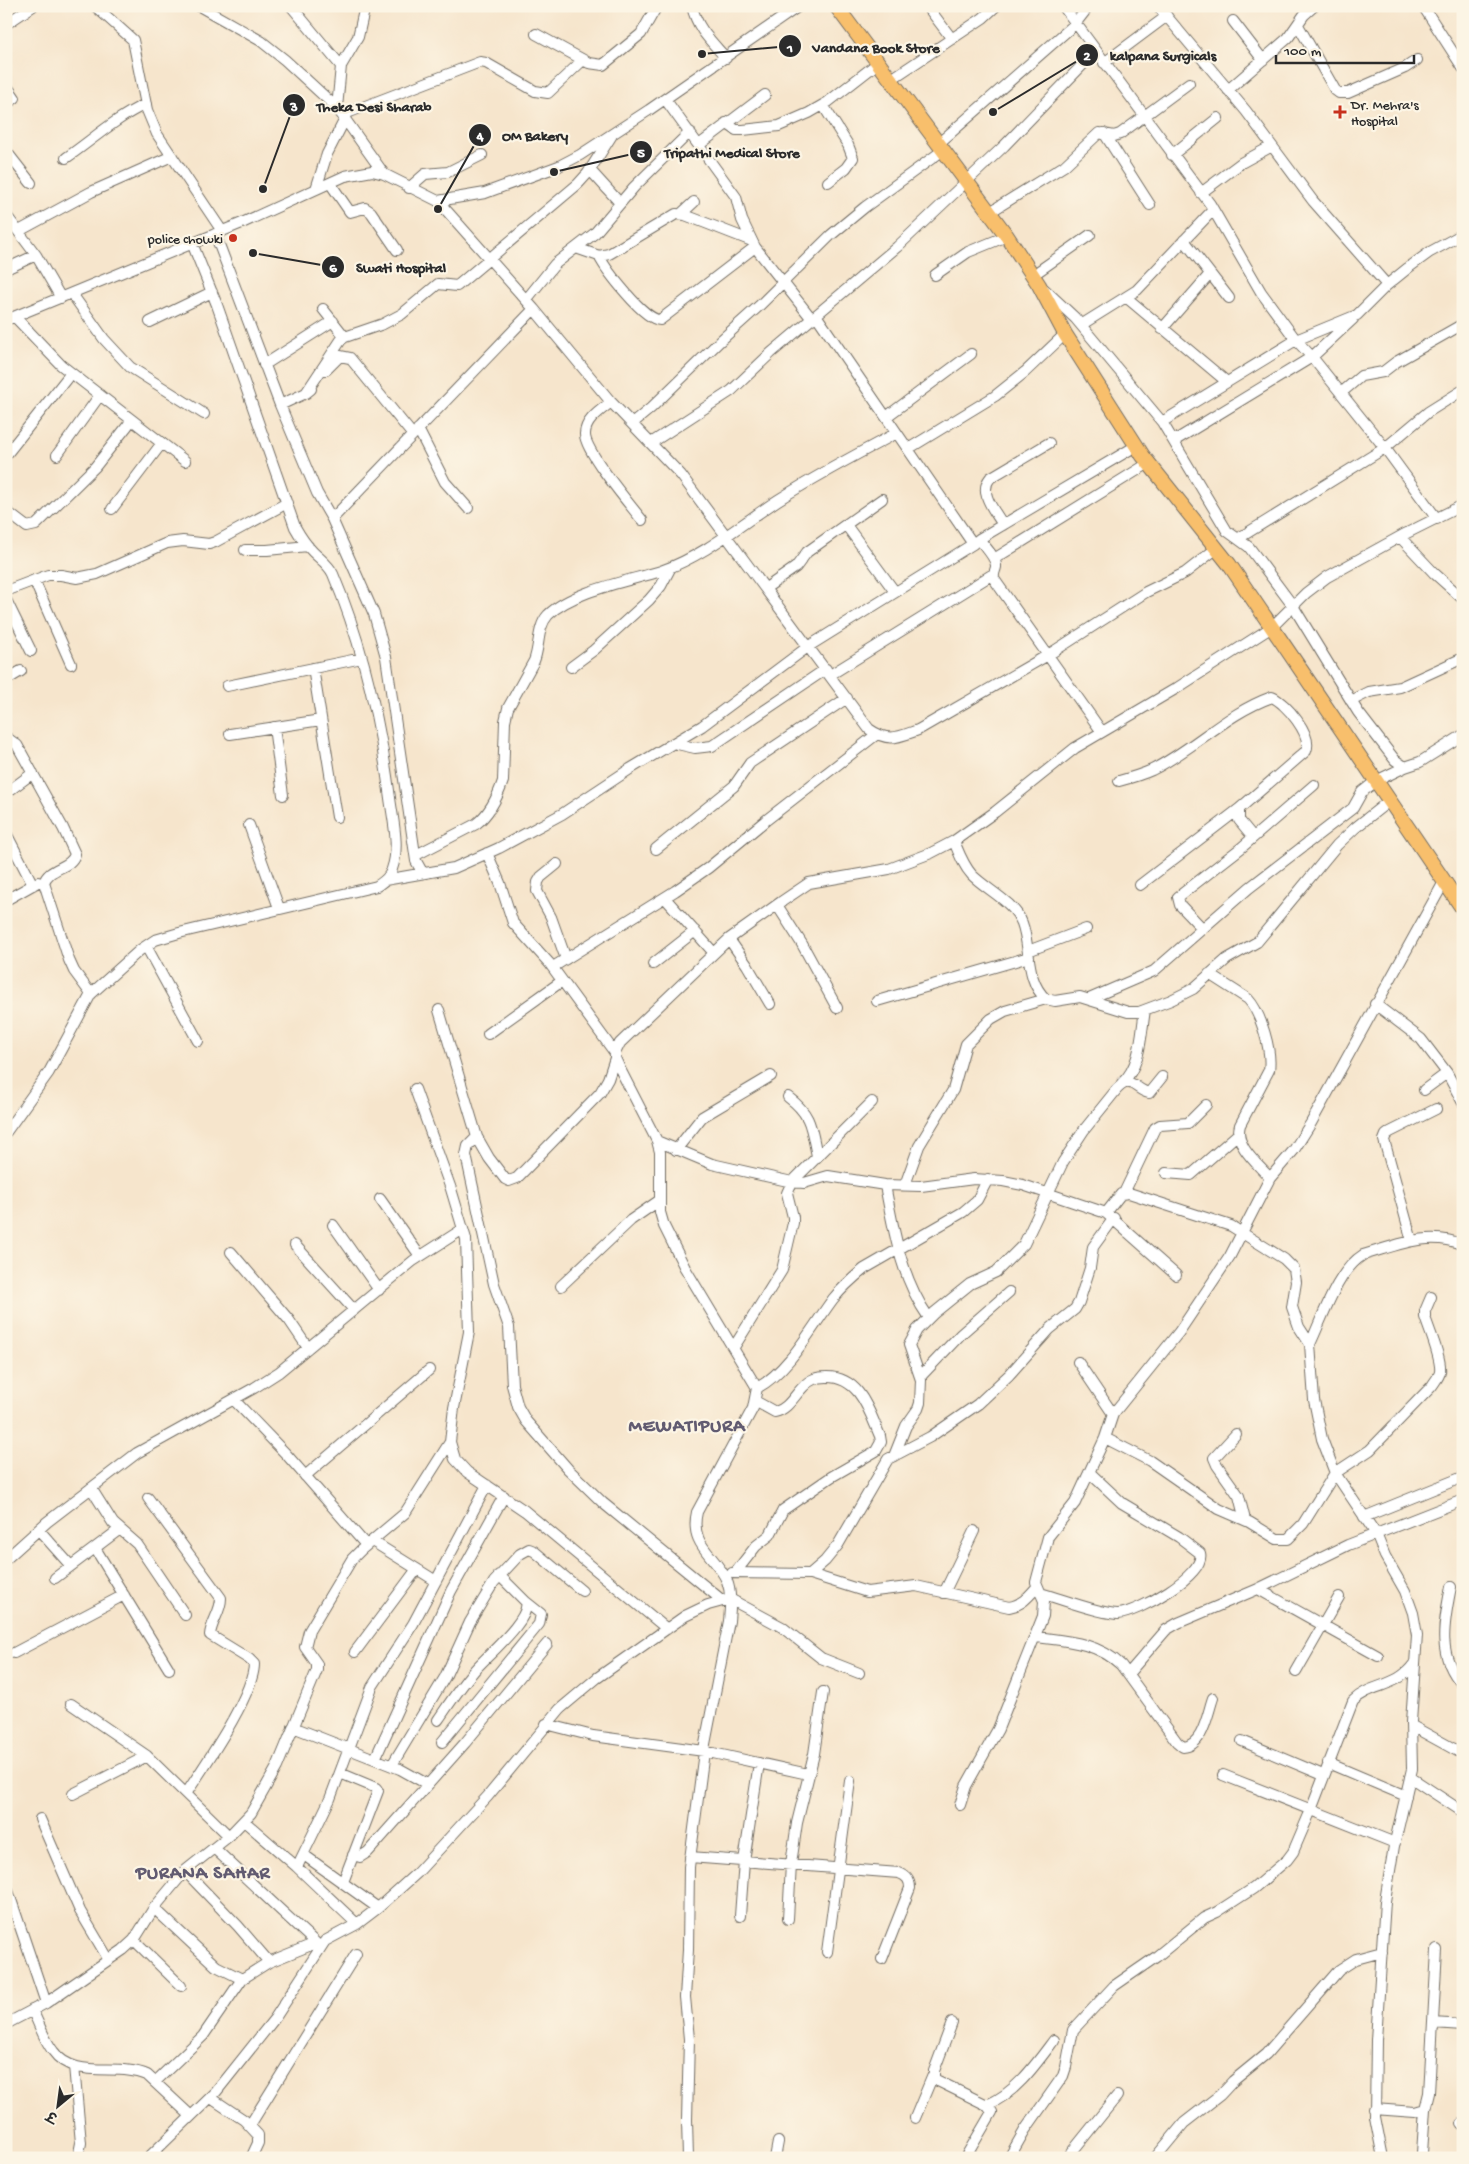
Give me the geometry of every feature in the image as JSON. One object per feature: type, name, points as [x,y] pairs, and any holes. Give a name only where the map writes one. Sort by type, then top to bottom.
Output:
[{"type":"main road","points":[[836,6],[1007,236],[1036,280],[1065,334],[1136,446],[1216,548],[1272,627],[1463,909]]},
{"type":"street","points":[[6,24],[33,6]]},
{"type":"street","points":[[95,6],[133,40],[150,118],[157,134],[219,232],[264,365],[280,405],[317,493],[332,519],[374,614],[386,657],[418,866],[425,874]]},
{"type":"street","points":[[199,6],[274,50],[341,114],[384,174]]},
{"type":"street","points":[[292,6],[341,66]]},
{"type":"street","points":[[316,189],[341,114],[341,66],[358,37],[365,6]]},
{"type":"street","points":[[536,34],[583,60],[599,66],[609,62],[641,34],[657,6]]},
{"type":"street","points":[[692,6],[701,31],[726,58]]},
{"type":"street","points":[[438,201],[485,193],[541,173],[580,155],[726,58],[799,6]]},
{"type":"street","points":[[927,6],[952,39]]},
{"type":"street","points":[[890,80],[983,18],[996,6]]},
{"type":"street","points":[[1063,6],[1144,118],[1202,193],[1262,292],[1296,340],[1312,357],[1385,448],[1437,519]]},
{"type":"street","points":[[633,423],[783,283],[831,235],[940,148],[1075,24],[1089,6]]},
{"type":"street","points":[[1158,6],[1228,90],[1313,201],[1387,285]]},
{"type":"street","points":[[1228,90],[1288,38],[1304,15],[1314,6]]},
{"type":"street","points":[[1423,6],[1463,68]]},
{"type":"street","points":[[1104,63],[1167,16]]},
{"type":"street","points":[[1233,21],[1263,60]]},
{"type":"street","points":[[1298,25],[1334,90],[1339,93],[1348,93],[1392,74],[1418,60]]},
{"type":"street","points":[[651,443],[731,391],[896,247],[967,182],[1095,52]]},
{"type":"street","points":[[341,114],[480,62],[486,63],[535,91],[548,93],[583,60]]},
{"type":"street","points":[[726,123],[736,130],[779,126],[823,105],[878,63]]},
{"type":"street","points":[[990,212],[1056,172],[1099,133],[1114,136],[1144,118],[1189,83]]},
{"type":"street","points":[[6,85],[15,98],[6,104]]},
{"type":"street","points":[[699,145],[765,95]]},
{"type":"street","points":[[665,99],[736,197],[742,220],[754,244],[783,283],[814,317],[976,541],[994,559],[996,566],[993,574],[994,579],[1102,732]]},
{"type":"street","points":[[66,158],[124,115],[146,104]]},
{"type":"street","points":[[823,105],[848,145],[853,158],[846,168],[828,182]]},
{"type":"street","points":[[1172,155],[1218,118]]},
{"type":"street","points":[[526,300],[550,270],[595,233],[620,203],[690,132]]},
{"type":"street","points":[[306,393],[332,352],[345,337],[383,324],[402,314],[438,284],[457,286],[578,184],[590,170],[614,133]]},
{"type":"street","points":[[1104,133],[1150,204]]},
{"type":"street","points":[[1202,193],[1241,163],[1272,146]]},
{"type":"street","points":[[6,150],[31,183]]},
{"type":"street","points":[[409,188],[425,174],[448,172],[482,155]]},
{"type":"street","points":[[19,231],[91,192],[172,156]]},
{"type":"street","points":[[590,170],[620,203]]},
{"type":"street","points":[[185,461],[71,373],[10,319],[192,244],[345,176],[372,171],[384,174],[438,201],[534,309],[610,402],[633,423],[681,475],[870,729],[877,734],[890,738],[918,730],[1048,655],[1146,592],[1185,573],[1216,548]]},
{"type":"street","points":[[330,183],[350,212],[364,208],[371,212],[397,250]]},
{"type":"street","points":[[576,248],[599,256],[609,254],[671,216],[681,214],[694,202]]},
{"type":"street","points":[[1081,326],[1137,290],[1213,210]]},
{"type":"street","points":[[681,214],[754,244]]},
{"type":"street","points":[[6,215],[36,255],[61,298]]},
{"type":"street","points":[[1174,441],[1312,357],[1387,285],[1430,252],[1463,234]]},
{"type":"street","points":[[1090,235],[1036,280],[1081,326],[1162,422],[1227,530],[1249,546],[1293,606],[1351,701],[1395,760],[1405,767]]},
{"type":"street","points":[[935,275],[968,252],[1007,236]]},
{"type":"street","points":[[1184,240],[1229,298]]},
{"type":"street","points":[[6,1132],[49,1072],[91,994],[146,946],[155,940],[179,933],[378,886],[392,872],[395,859],[396,838],[384,754],[375,704],[362,658],[332,572],[308,546],[295,527],[212,292],[192,244]]},
{"type":"street","points":[[599,256],[609,272],[634,301],[656,320],[668,315],[754,244]]},
{"type":"street","points":[[6,269],[36,255]]},
{"type":"street","points":[[1162,329],[1210,274]]},
{"type":"street","points":[[150,322],[212,292]]},
{"type":"street","points":[[72,294],[104,339],[130,367],[204,414]]},
{"type":"street","points":[[1127,298],[1227,382]]},
{"type":"street","points":[[323,309],[345,337]]},
{"type":"street","points":[[332,519],[534,309]]},
{"type":"street","points":[[1162,422],[1296,340],[1357,315]]},
{"type":"street","points":[[264,365],[333,321]]},
{"type":"street","points":[[1341,393],[1361,376],[1383,372],[1396,362],[1463,324]]},
{"type":"street","points":[[908,449],[995,396],[1025,372],[1065,334]]},
{"type":"street","points":[[886,417],[971,354]]},
{"type":"street","points":[[280,405],[306,393],[336,359],[345,355],[415,432],[445,482],[468,508]]},
{"type":"street","points":[[6,455],[71,373]]},
{"type":"street","points":[[1240,538],[1385,448],[1428,412],[1463,390]]},
{"type":"street","points":[[57,455],[100,396]]},
{"type":"street","points":[[610,402],[589,422],[584,434],[597,460],[642,520]]},
{"type":"street","points":[[6,511],[27,527],[36,525],[95,467],[132,420]]},
{"type":"street","points":[[416,855],[476,824],[481,820],[500,790],[503,781],[505,721],[508,708],[537,653],[542,625],[548,615],[579,597],[671,567],[727,536],[777,501],[845,460],[897,433]]},
{"type":"street","points":[[1003,525],[986,494],[986,483],[990,478],[1049,443]]},
{"type":"street","points":[[112,509],[162,444]]},
{"type":"street","points":[[385,880],[454,868],[562,814],[710,720],[809,646],[976,541],[1136,446]]},
{"type":"street","points":[[994,559],[1148,463]]},
{"type":"street","points":[[766,588],[796,567],[807,552],[882,499]]},
{"type":"street","points":[[6,591],[48,575],[77,578],[97,574],[167,543],[182,541],[209,544],[287,503]]},
{"type":"street","points":[[439,1010],[477,1137],[489,1158],[505,1179],[509,1181],[517,1178],[600,1093],[608,1079],[620,1043],[658,1004],[729,939],[809,883],[889,869],[931,853],[954,841],[995,812],[1075,748],[1178,688],[1272,627],[1306,593],[1328,577],[1400,537],[1463,506]]},
{"type":"street","points":[[846,525],[895,592]]},
{"type":"street","points":[[1400,537],[1434,573],[1463,598]]},
{"type":"street","points":[[245,550],[308,546]]},
{"type":"street","points":[[571,667],[594,650],[649,600],[661,586],[671,567]]},
{"type":"street","points":[[673,743],[695,748],[712,746],[828,672],[993,574]]},
{"type":"street","points":[[34,580],[71,664]]},
{"type":"street","points":[[7,605],[31,651]]},
{"type":"street","points":[[227,686],[362,658]]},
{"type":"street","points":[[1351,701],[1369,692],[1400,687],[1463,658]]},
{"type":"street","points":[[313,668],[337,817]]},
{"type":"street","points":[[6,680],[21,671]]},
{"type":"street","points":[[1119,781],[1140,775],[1162,764],[1227,719],[1272,697],[1285,705],[1305,733],[1308,746],[1306,751],[1239,809],[1140,885]]},
{"type":"street","points":[[656,849],[734,786],[750,763],[847,698]]},
{"type":"street","points":[[230,734],[321,720]]},
{"type":"street","points":[[274,727],[283,795]]},
{"type":"street","points":[[553,968],[665,898],[708,868],[764,821],[877,734]]},
{"type":"street","points":[[1089,1000],[1154,971],[1250,888],[1353,808],[1362,792],[1376,782],[1405,767],[1420,762],[1463,734]]},
{"type":"street","points":[[6,737],[18,745],[75,854],[70,862],[46,878],[6,900]]},
{"type":"street","points":[[6,793],[33,773]]},
{"type":"street","points":[[1202,928],[1180,905],[1178,897],[1314,785]]},
{"type":"street","points":[[904,1186],[920,1146],[953,1090],[966,1044],[998,1015],[1046,999],[1080,998],[1128,1012],[1145,1010],[1192,989],[1227,959],[1257,942],[1337,845],[1390,801]]},
{"type":"street","points":[[1239,809],[1239,820],[1253,837]]},
{"type":"street","points":[[249,825],[279,908]]},
{"type":"street","points":[[6,833],[33,885]]},
{"type":"street","points":[[954,841],[962,861],[972,874],[1010,906],[1019,918],[1036,987],[1046,999]]},
{"type":"street","points":[[487,853],[500,883],[512,923],[553,968],[615,1056],[657,1140],[660,1152],[660,1212],[664,1226],[686,1268],[757,1388],[755,1401],[696,1518],[697,1538],[722,1573],[729,1590],[726,1600],[725,1640],[704,1751],[690,1857],[688,1950],[684,1997],[689,2039],[686,2120],[688,2158]]},
{"type":"street","points":[[558,864],[538,882],[537,891],[552,917],[566,959]]},
{"type":"street","points":[[46,878],[44,883],[69,960],[74,971],[91,994]]},
{"type":"street","points":[[960,1805],[966,1786],[998,1729],[1036,1637],[1045,1608],[1036,1582],[1048,1537],[1071,1509],[1090,1473],[1113,1414],[1179,1332],[1230,1256],[1270,1178],[1294,1150],[1444,882]]},
{"type":"street","points":[[665,898],[714,953]]},
{"type":"street","points":[[777,905],[802,944],[837,1008]]},
{"type":"street","points":[[877,1001],[1029,954],[1086,929]]},
{"type":"street","points":[[652,964],[694,931]]},
{"type":"street","points":[[729,939],[770,1004]]},
{"type":"street","points":[[146,946],[198,1041]]},
{"type":"street","points":[[1209,974],[1253,1004],[1266,1041],[1269,1054],[1269,1070],[1240,1125],[1238,1134],[1240,1142],[1270,1178]]},
{"type":"street","points":[[488,1034],[562,981]]},
{"type":"street","points":[[1375,1004],[1413,1031],[1447,1073],[1463,1103]]},
{"type":"street","points":[[894,1456],[906,1426],[918,1409],[922,1385],[909,1346],[917,1330],[970,1284],[996,1272],[1024,1244],[1062,1162],[1134,1067],[1145,1010]]},
{"type":"street","points":[[1424,1090],[1447,1073]]},
{"type":"street","points":[[676,1150],[702,1116],[771,1076]]},
{"type":"street","points":[[1122,1083],[1129,1082],[1149,1093],[1162,1077]]},
{"type":"street","points":[[416,1089],[466,1239],[469,1332],[454,1408],[450,1442],[455,1458],[466,1472],[525,1511],[667,1629]]},
{"type":"street","points":[[788,1097],[800,1106],[808,1117],[817,1156]]},
{"type":"street","points":[[734,1347],[782,1270],[793,1223],[787,1193],[792,1182],[872,1102]]},
{"type":"street","points":[[810,1574],[835,1549],[885,1463],[894,1456],[930,1437],[978,1404],[1009,1375],[1050,1329],[1068,1316],[1079,1302],[1090,1268],[1093,1246],[1117,1198],[1124,1192],[1155,1128],[1160,1125],[1188,1123],[1206,1105]]},
{"type":"street","points":[[1412,1241],[1384,1140],[1390,1132],[1436,1109]]},
{"type":"street","points":[[1166,1173],[1192,1175],[1238,1134]]},
{"type":"street","points":[[477,1137],[468,1146],[466,1155],[494,1284],[509,1327],[512,1385],[518,1407],[526,1421],[584,1485],[618,1515],[726,1600],[782,1627],[822,1658],[859,1673]]},
{"type":"street","points":[[657,1140],[676,1150],[712,1164],[792,1182],[804,1183],[828,1176],[904,1186],[988,1179],[1023,1185],[1110,1215],[1176,1275]]},
{"type":"street","points":[[757,1388],[767,1383],[780,1370],[843,1288],[864,1269],[963,1212],[977,1200],[988,1179]]},
{"type":"street","points":[[886,1185],[898,1250],[916,1297],[929,1318]]},
{"type":"street","points":[[1124,1192],[1189,1211],[1242,1232],[1284,1259],[1294,1269],[1296,1282],[1292,1307],[1299,1327],[1310,1344]]},
{"type":"street","points":[[380,1200],[420,1256]]},
{"type":"street","points":[[561,1286],[631,1220],[660,1200]]},
{"type":"street","points":[[332,1225],[379,1290]]},
{"type":"street","points":[[6,1559],[39,1530],[137,1453],[234,1400],[278,1372],[420,1256],[463,1229]]},
{"type":"street","points":[[1383,2158],[1374,2109],[1375,2057],[1385,1901],[1395,1843],[1410,1777],[1414,1664],[1417,1635],[1413,1612],[1405,1591],[1385,1556],[1376,1534],[1335,1473],[1316,1419],[1310,1344],[1342,1278],[1351,1264],[1363,1255],[1412,1241],[1438,1237],[1463,1245]]},
{"type":"street","points":[[295,1245],[354,1310]]},
{"type":"street","points":[[231,1252],[289,1320],[308,1348]]},
{"type":"street","points":[[920,1377],[961,1334],[1009,1292]]},
{"type":"street","points":[[1105,1438],[1150,1462],[1219,1509],[1245,1520],[1277,1539],[1288,1539],[1303,1524],[1335,1473],[1370,1450],[1432,1386],[1438,1376],[1440,1370],[1425,1317],[1425,1311],[1431,1297]]},
{"type":"street","points":[[1078,1362],[1113,1414]]},
{"type":"street","points":[[305,1476],[429,1370]]},
{"type":"street","points":[[735,1573],[756,1546],[770,1535],[783,1510],[831,1477],[876,1451],[881,1442],[880,1436],[858,1391],[848,1381],[841,1378],[819,1378],[812,1380],[778,1412],[755,1401]]},
{"type":"street","points":[[234,1400],[369,1543],[436,1581]]},
{"type":"street","points":[[1236,1434],[1214,1458],[1214,1462],[1239,1496],[1245,1520]]},
{"type":"street","points":[[6,2024],[46,2003],[109,1960],[134,1940],[154,1908],[185,1871],[229,1836],[244,1821],[262,1795],[277,1767],[317,1670],[317,1664],[305,1647],[305,1641],[342,1574],[352,1560],[405,1513],[450,1442]]},
{"type":"street","points":[[1038,1590],[1106,1612],[1121,1613],[1164,1594],[1189,1575],[1200,1560],[1200,1553],[1186,1542],[1122,1503],[1090,1473]]},
{"type":"street","points":[[1364,1517],[1463,1477]]},
{"type":"street","points":[[297,1867],[330,1800],[372,1688],[413,1624],[487,1485]]},
{"type":"street","points":[[91,1488],[113,1523],[137,1544],[185,1614]]},
{"type":"street","points":[[375,1759],[451,1591],[504,1496]]},
{"type":"street","points":[[148,1498],[221,1598],[220,1609],[210,1629],[210,1635],[254,1664],[248,1688],[230,1725],[186,1794]]},
{"type":"street","points":[[1128,1674],[1166,1630],[1178,1623],[1258,1588],[1348,1545],[1463,1500]]},
{"type":"street","points":[[55,1578],[120,1529]]},
{"type":"street","points":[[39,1530],[71,1566]]},
{"type":"street","points":[[944,1593],[974,1531]]},
{"type":"street","points":[[95,1548],[169,1669]]},
{"type":"street","points":[[392,1765],[437,1692],[470,1622],[499,1575],[520,1554],[529,1549],[542,1557],[582,1591]]},
{"type":"street","points":[[355,1652],[388,1611],[417,1569]]},
{"type":"street","points":[[722,1573],[810,1574],[868,1592],[910,1586],[1009,1607],[1023,1602],[1038,1590]]},
{"type":"street","points":[[442,1742],[539,1624],[541,1614],[499,1575]]},
{"type":"street","points":[[1451,1587],[1443,1638],[1450,1667],[1463,1685]]},
{"type":"street","points":[[1258,1588],[1378,1656]]},
{"type":"street","points":[[14,1653],[124,1596]]},
{"type":"street","points":[[1296,1672],[1339,1597]]},
{"type":"street","points":[[154,2082],[203,2036],[242,1979],[269,1962],[318,1945],[330,1936],[357,1924],[378,1908],[416,1873],[488,1796],[546,1724],[586,1686],[697,1609],[726,1600]]},
{"type":"street","points":[[438,1720],[472,1673],[501,1644],[523,1617],[528,1606],[526,1602]]},
{"type":"street","points":[[1036,1637],[1083,1643],[1115,1658],[1176,1742],[1182,1747],[1190,1747],[1196,1742],[1213,1698]]},
{"type":"street","points":[[353,1855],[360,1857],[368,1852],[465,1743],[548,1644]]},
{"type":"street","points":[[1009,2158],[1025,2130],[1063,2076],[1073,2030],[1077,2024],[1119,1982],[1156,1958],[1204,1918],[1217,1912],[1254,1888],[1287,1860],[1293,1852],[1311,1810],[1353,1701],[1361,1695],[1400,1678],[1414,1664]]},
{"type":"street","points":[[788,1919],[791,1864],[797,1823],[814,1754],[823,1692]]},
{"type":"street","points":[[71,1704],[147,1756],[229,1836]]},
{"type":"street","points":[[546,1724],[593,1736],[704,1751],[808,1774]]},
{"type":"street","points":[[1412,1726],[1463,1754]]},
{"type":"street","points":[[293,1727],[392,1765],[427,1784]]},
{"type":"street","points":[[1242,1741],[1324,1774]]},
{"type":"street","points":[[73,1794],[147,1756]]},
{"type":"street","points":[[740,1916],[744,1861],[759,1763]]},
{"type":"street","points":[[1328,1763],[1406,1796]]},
{"type":"street","points":[[340,1773],[370,1785],[378,1792],[343,1882]]},
{"type":"street","points":[[1223,1775],[1395,1843]]},
{"type":"street","points":[[1410,1777],[1463,1812]]},
{"type":"street","points":[[827,1952],[850,1781]]},
{"type":"street","points":[[40,1819],[80,1911],[109,1960]]},
{"type":"street","points":[[244,1821],[297,1867],[357,1924]]},
{"type":"street","points":[[214,1848],[318,1945]]},
{"type":"street","points":[[304,1855],[378,1908]]},
{"type":"street","points":[[690,1857],[899,1873],[908,1878],[910,1888],[882,1959]]},
{"type":"street","points":[[185,1871],[238,1926],[269,1962]]},
{"type":"street","points":[[6,1885],[46,2003]]},
{"type":"street","points":[[154,1908],[216,1966],[242,1979]]},
{"type":"street","points":[[134,1940],[181,1986]]},
{"type":"street","points":[[148,2158],[211,2098],[275,2018],[318,1945]]},
{"type":"street","points":[[1422,2153],[1425,2109],[1429,2093],[1436,1950]]},
{"type":"street","points":[[1155,2158],[1184,2123],[1220,2095],[1233,2081],[1266,2054],[1339,1970],[1356,1959],[1382,1952]]},
{"type":"street","points":[[250,2125],[356,1954]]},
{"type":"street","points":[[32,2010],[53,2051],[60,2059],[74,2066],[84,2068],[138,2071],[147,2075],[192,2116]]},
{"type":"street","points":[[915,2118],[933,2076],[952,2023]]},
{"type":"street","points":[[1433,2023],[1463,2024]]},
{"type":"street","points":[[987,2105],[996,2101],[1018,2084],[1054,2040]]},
{"type":"street","points":[[74,2066],[81,2143],[78,2158]]},
{"type":"street","points":[[933,2076],[938,2082],[987,2105],[992,2112],[991,2117],[965,2158]]},
{"type":"street","points":[[1067,2158],[1117,2096]]},
{"type":"street","points":[[211,2098],[250,2125],[259,2139],[251,2158]]},
{"type":"street","points":[[1374,2109],[1415,2112],[1425,2109]]},
{"type":"street","points":[[774,2158],[778,2142]]},
{"type":"place","name":"Vandana Book Store","points":[[702,54]]},
{"type":"place","name":"kalpana Surgicals","points":[[993,112]]},
{"type":"place","name":"Dr. Mehra's Hospital","points":[[1340,112]]},
{"type":"place","name":"Tripathi Medical Store","points":[[554,172]]},
{"type":"place","name":"Theka Desi Sharab","points":[[263,189]]},
{"type":"place","name":"OM Bakery","points":[[438,209]]},
{"type":"place","name":"police chowki","points":[[233,238]]},
{"type":"place","name":"Swati Hospital","points":[[253,253]]},
{"type":"district","name":"MEWATIPURA","points":[[687,1424]]},
{"type":"district","name":"PURANA SAHAR","points":[[203,1871]]}]
